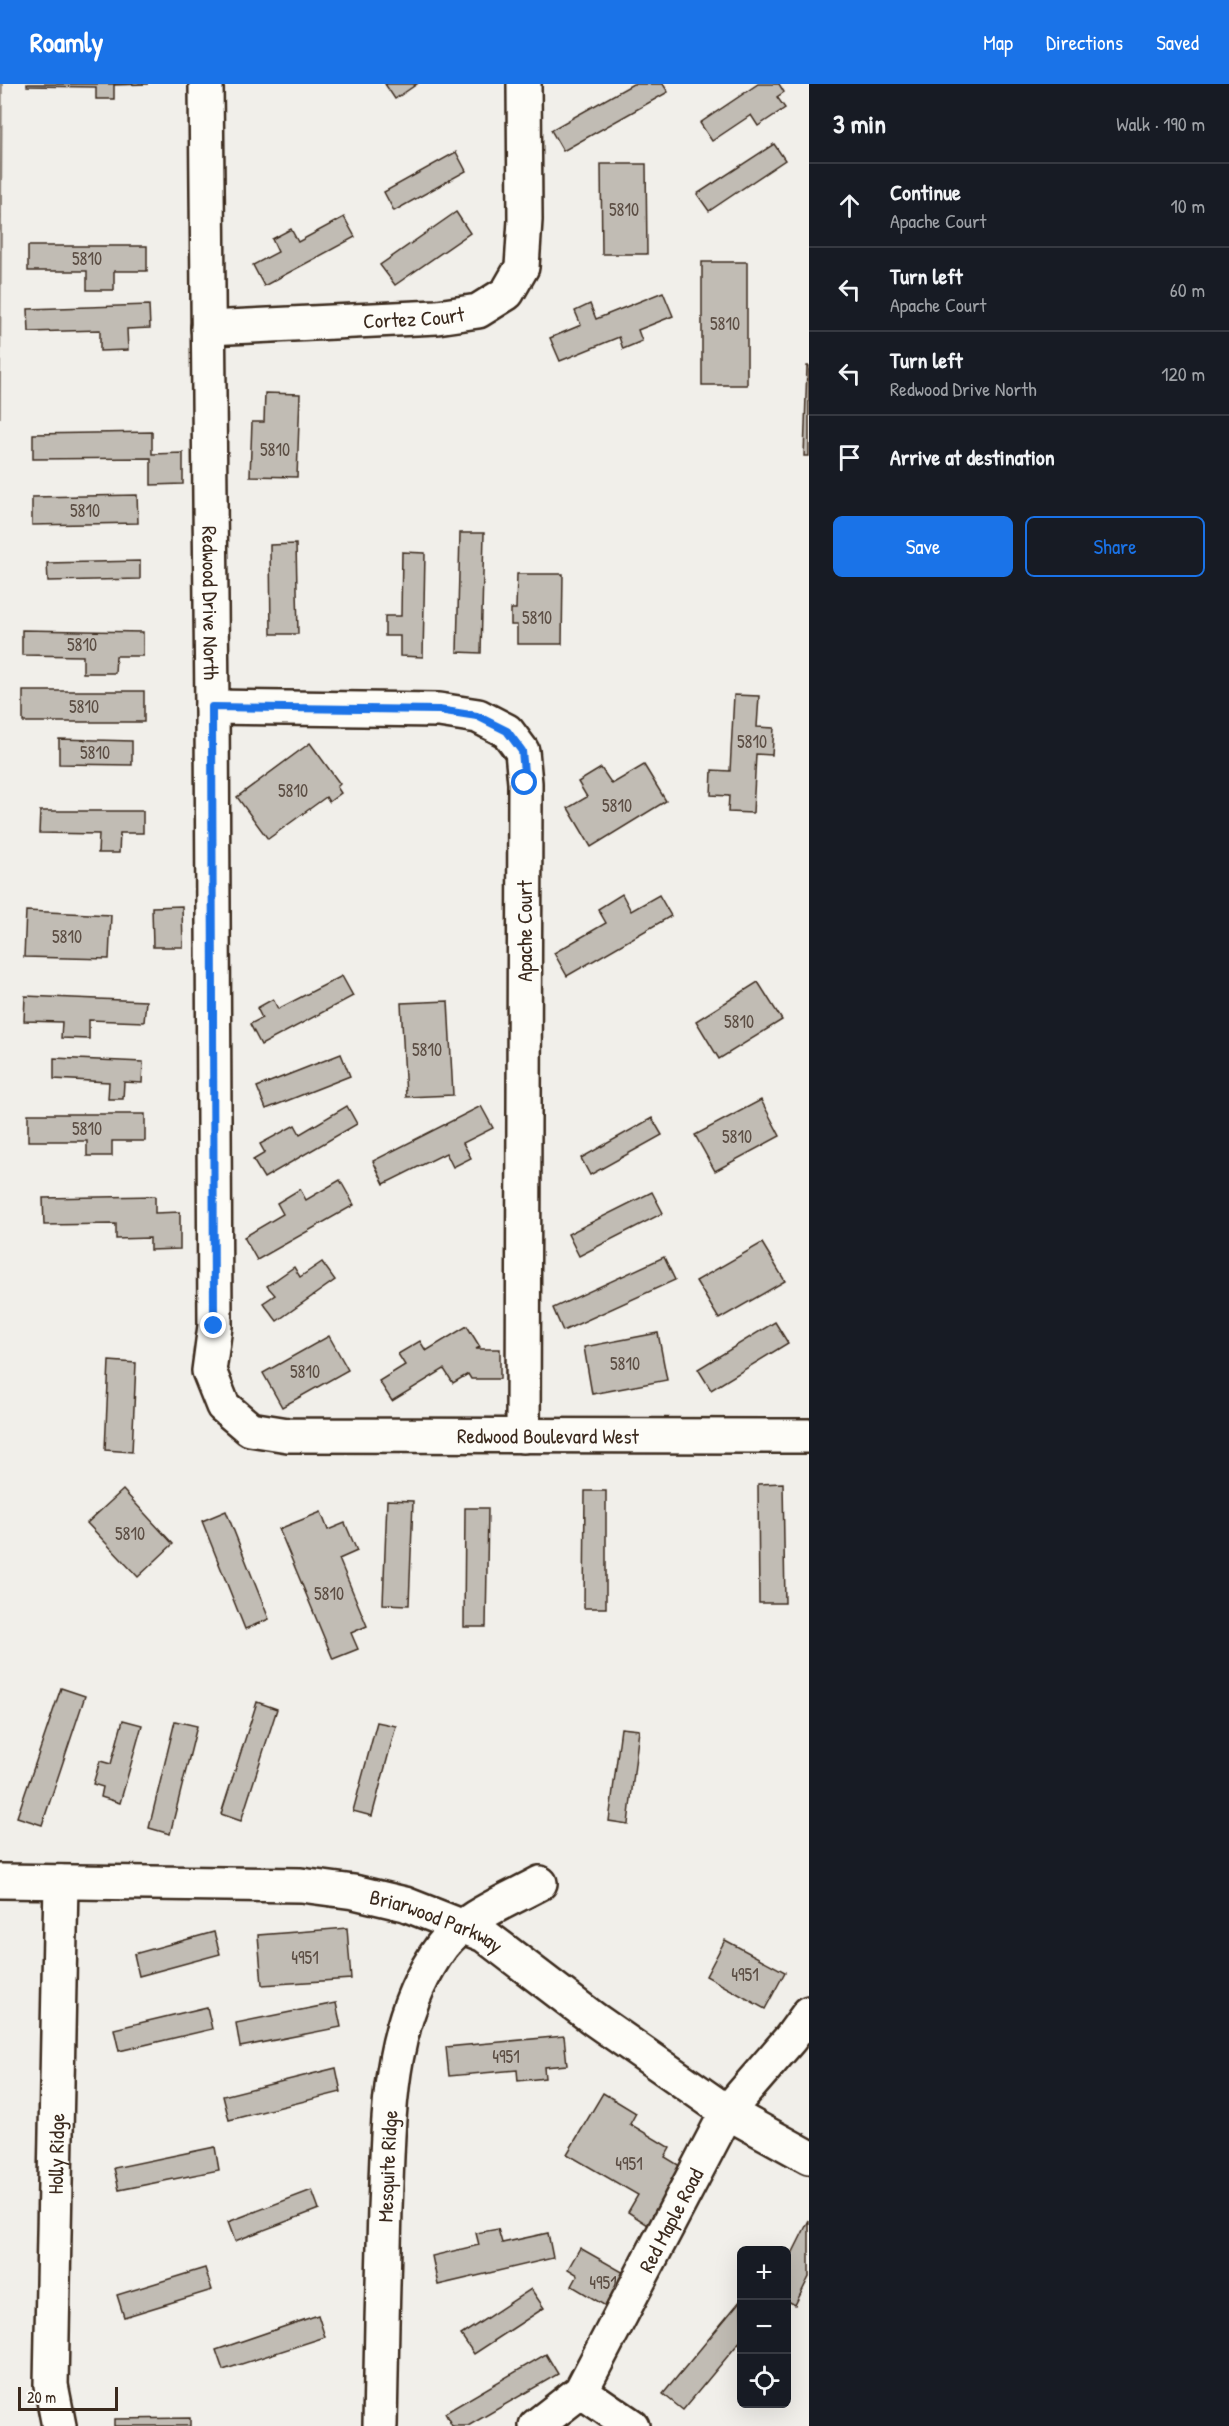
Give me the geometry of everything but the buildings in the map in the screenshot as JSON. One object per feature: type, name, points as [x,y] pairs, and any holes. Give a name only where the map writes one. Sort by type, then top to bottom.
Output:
[{"type":"street","name":"Redwood Drive North","points":[[206,84],[212,707],[214,1326],[209,1371],[224,1406],[250,1429],[288,1435]]},
{"type":"street","name":"Cortez Court","points":[[208,328],[437,317],[477,311],[507,294],[522,267],[525,220],[524,84]]},
{"type":"street","name":"Apache Court","points":[[212,707],[449,712],[477,716],[507,731],[522,751],[525,783],[523,1436]]},
{"type":"street","name":"Redwood Boulevard West","points":[[288,1435],[809,1436]]},
{"type":"street","name":"Briarwood Parkway","points":[[0,1881],[301,1885],[354,1892],[405,1904],[484,1935],[594,2019],[726,2112],[809,2157]]},
{"type":"street","name":"Holly Ridge","points":[[59,2426],[51,2385],[61,1882]]},
{"type":"street","name":"Mesquite Ridge","points":[[380,2426],[390,2102],[399,2039],[419,1982],[443,1945],[462,1926],[540,1883]]},
{"type":"street","name":"Red Maple Road","points":[[536,2426],[581,2391],[726,2112],[790,2039],[809,2013]]},
{"type":"street","points":[[581,2391],[632,2426]]},
{"type":"shaded area","points":[[0,84],[2,84],[0,418]]},
{"type":"route","points":[[214,1326],[212,707],[439,710],[477,716],[507,731],[522,751],[525,783]]}]
